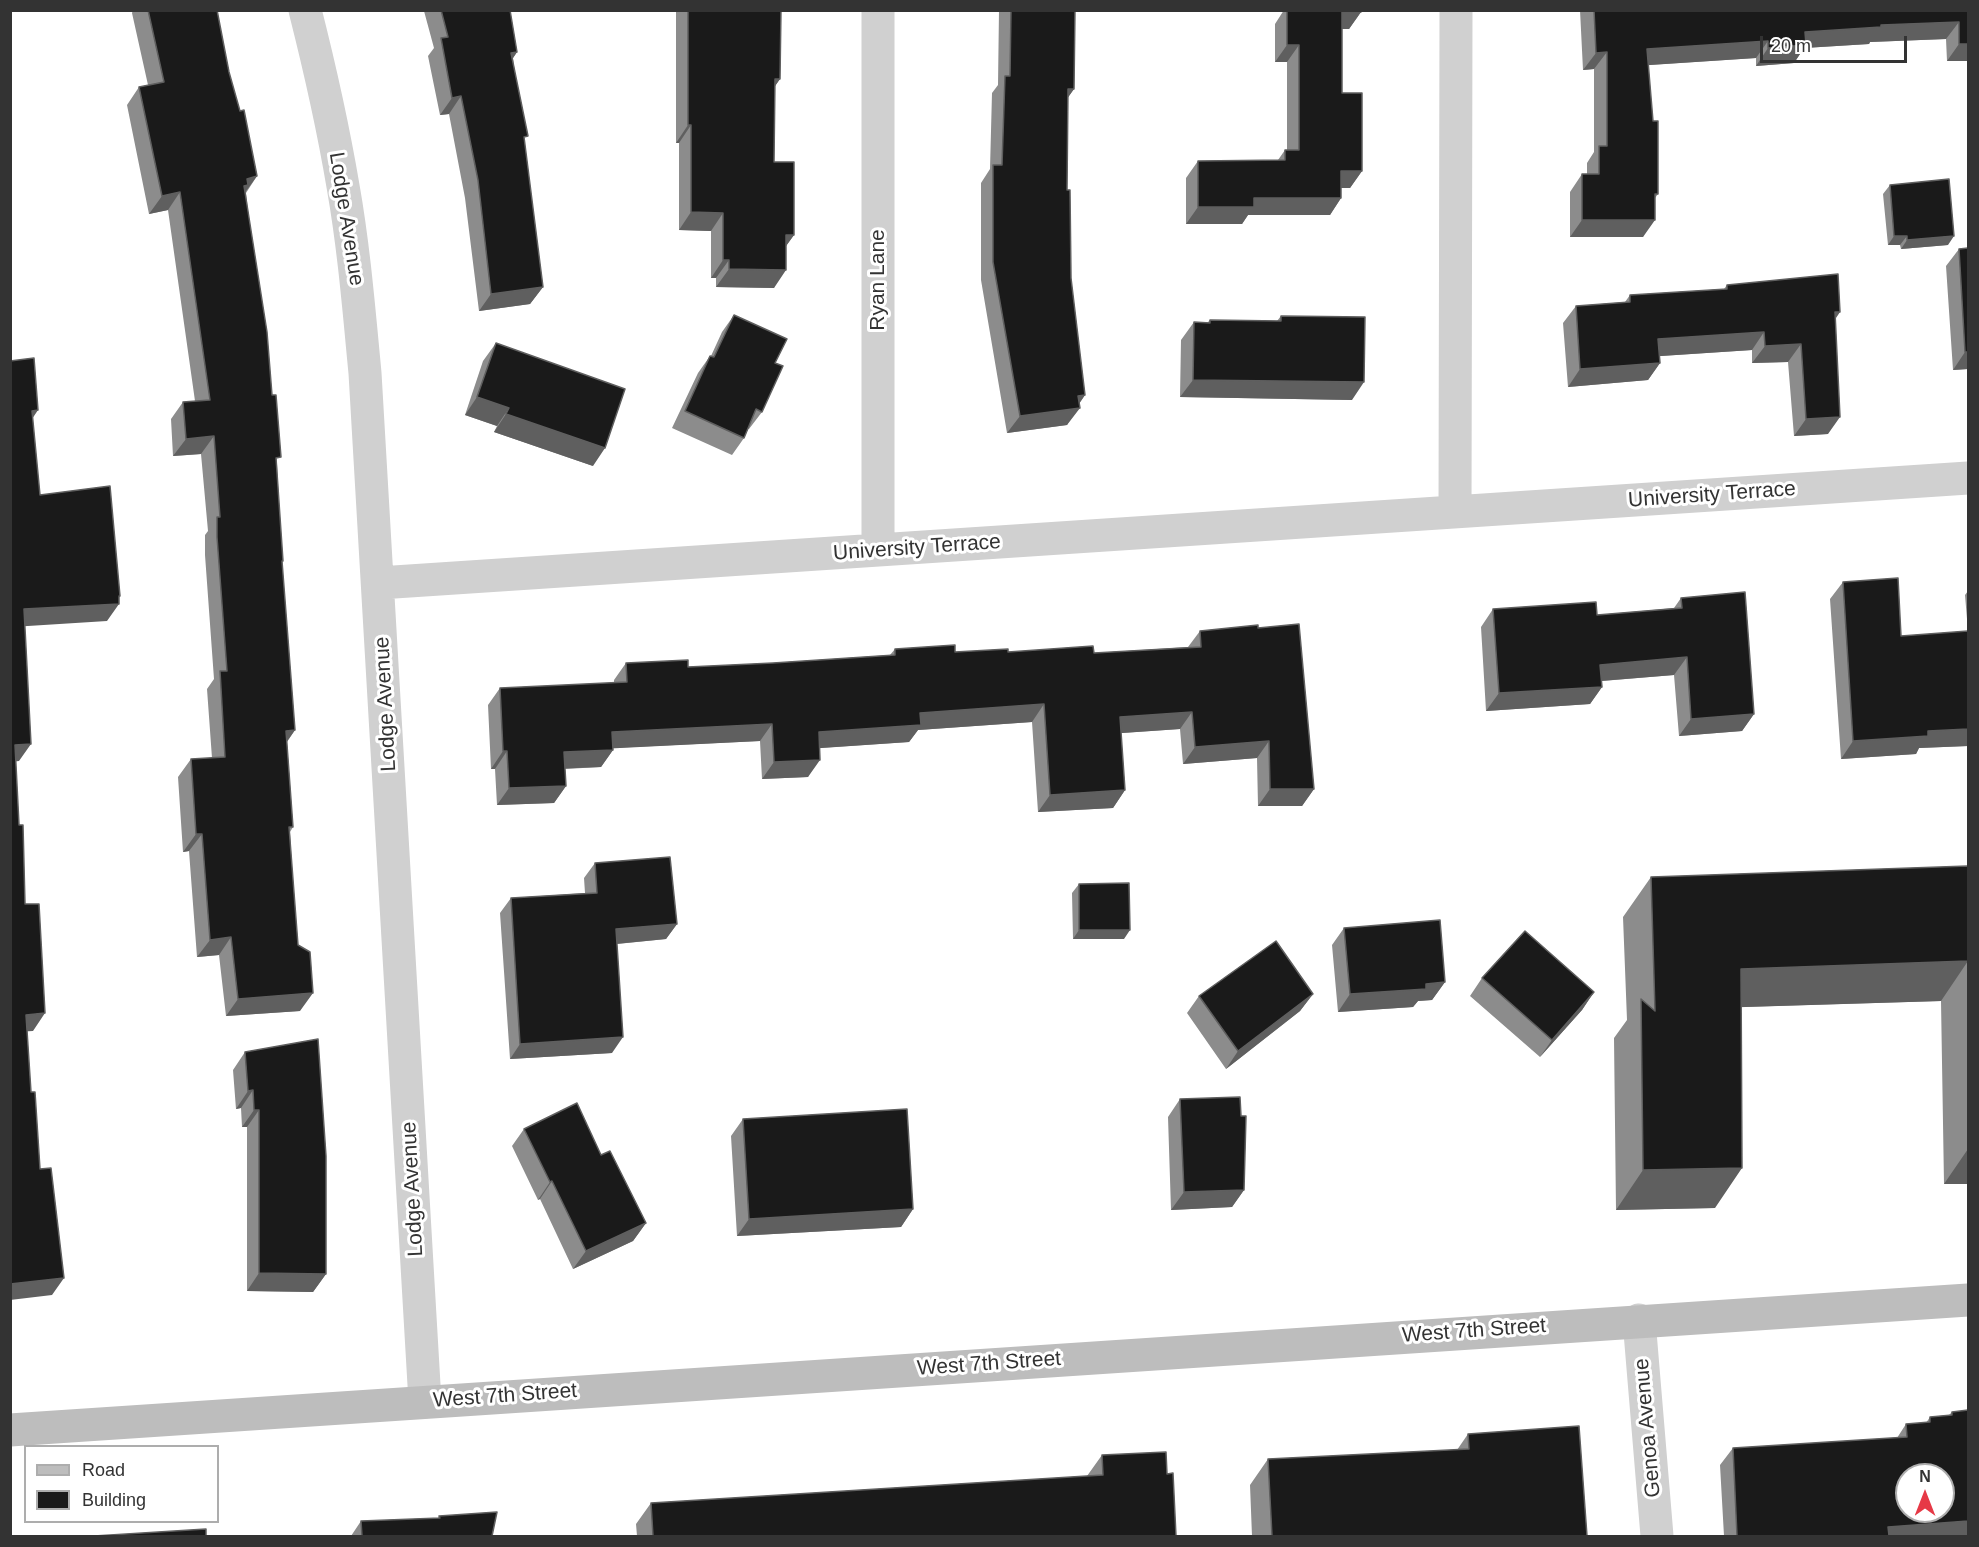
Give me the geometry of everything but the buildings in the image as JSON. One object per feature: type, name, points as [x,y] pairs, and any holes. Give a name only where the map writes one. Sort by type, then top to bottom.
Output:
[{"type":"main road","name":"West 7th Street","points":[[10,1430],[1639,1320],[1968,1300]]},
{"type":"street","name":"Lodge Avenue","points":[[305,10],[344,187],[366,373],[425,1402]]},
{"type":"street","name":"Ryan Lane","points":[[878,10],[878,550]]},
{"type":"street","points":[[1455,512],[1456,10]]},
{"type":"street","name":"University Terrace","points":[[379,583],[1968,478]]},
{"type":"street","name":"Genoa Avenue","points":[[1639,1320],[1657,1536]]}]
